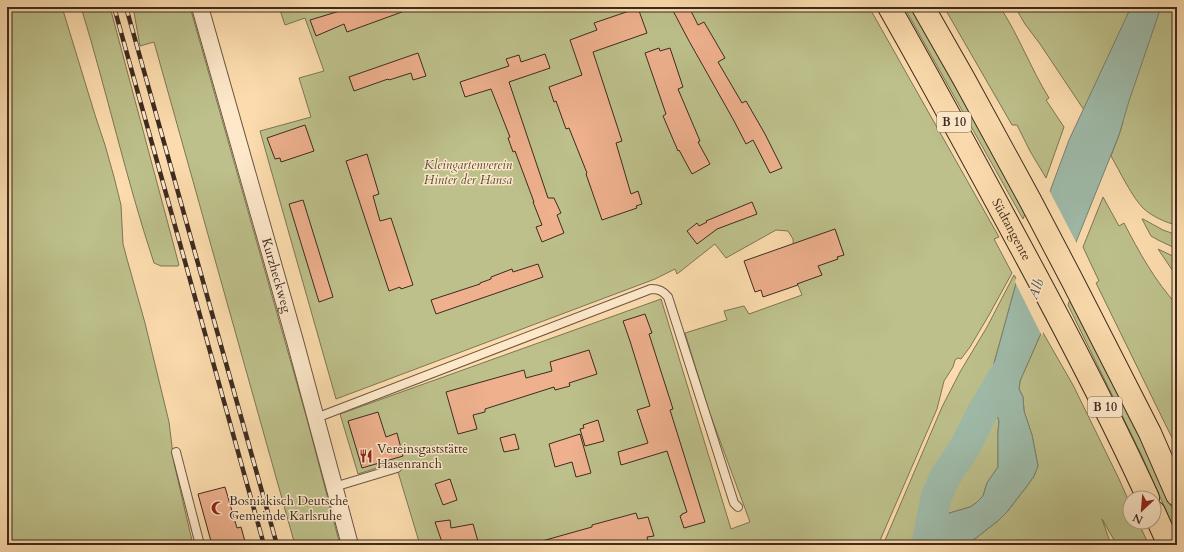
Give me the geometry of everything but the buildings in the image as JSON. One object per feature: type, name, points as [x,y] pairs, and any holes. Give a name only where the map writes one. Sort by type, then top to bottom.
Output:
[{"type":"highway","name":"Südtangente","points":[[889,7],[938,93],[1059,317],[1125,448],[1144,490]]},
{"type":"highway","name":"B 10","points":[[923,7],[964,79],[1073,282],[1150,433],[1177,495]]},
{"type":"highway","points":[[1162,530],[1169,545]]},
{"type":"street","name":"Kurzheckweg","points":[[200,7],[316,418],[350,545]]},
{"type":"lane","points":[[316,418],[651,289],[658,289],[668,297],[734,503],[738,507]]},
{"type":"lane","points":[[176,452],[200,545]]},
{"type":"lane","points":[[334,487],[397,468]]},
{"type":"green space","points":[[7,7],[62,7],[105,145],[121,205],[123,244],[145,323],[169,422],[174,463],[193,545],[7,545]]},
{"type":"green space","points":[[81,7],[110,7],[179,265],[178,266],[161,266],[154,263],[134,200]]},
{"type":"green space","points":[[133,7],[190,7],[307,419],[340,545],[295,545],[154,42],[140,46]]},
{"type":"green space","name":"Kleingartenverein Hinter der Hansa","points":[[279,7],[869,7],[999,237],[994,239],[1012,273],[970,347],[961,359],[958,358],[955,360],[953,367],[944,381],[937,409],[878,545],[420,545],[395,462],[358,474],[340,414],[661,299],[731,529],[750,522],[709,411],[685,333],[727,320],[724,311],[744,306],[749,314],[802,295],[795,278],[793,239],[788,231],[776,230],[726,258],[715,244],[677,274],[675,269],[655,279],[336,399],[260,131],[311,117],[299,78],[324,71],[305,18],[285,25]]},
{"type":"green space","points":[[904,7],[912,7],[954,81],[1026,211],[1023,219]]},
{"type":"green space","points":[[944,7],[1000,7],[1007,18],[1036,76],[1049,98],[1046,100],[1064,127],[1046,178],[1017,125],[1012,125]]},
{"type":"green space","points":[[1015,7],[1177,7],[1177,225],[1159,219],[1144,209],[1131,192],[1111,156],[1123,122],[1091,96],[1084,110]]},
{"type":"green space","points":[[1103,197],[1119,226],[1124,223],[1155,276],[1177,305],[1177,448],[1096,283],[1099,281],[1083,247]]},
{"type":"green space","points":[[1142,219],[1163,230],[1177,235],[1177,249],[1151,236]]},
{"type":"green space","points":[[1158,249],[1177,258],[1177,277]]},
{"type":"green space","points":[[1014,275],[1017,280],[990,378],[999,421],[998,467],[987,483],[983,496],[976,503],[970,507],[946,514],[937,514],[934,508],[930,507],[912,545],[883,545],[942,407]]},
{"type":"green space","points":[[1071,299],[1150,457],[1177,519],[1177,535],[1162,501],[1162,490],[1157,490],[1068,305]]},
{"type":"green space","points":[[1042,331],[1073,385],[1124,490],[1122,490],[1122,530],[1142,530],[1149,545],[1117,545],[1102,519],[1111,545],[965,545],[999,520],[1007,512],[1034,476],[1038,466],[1032,435],[1024,411],[1023,397],[1019,389],[1020,381]]},
{"type":"water","name":"Alb","points":[[1131,7],[1161,7],[1119,135],[1042,331],[1020,381],[1019,389],[1023,397],[1024,411],[1032,435],[1038,466],[1034,476],[1007,512],[999,520],[965,545],[912,545],[930,507],[934,508],[938,514],[946,514],[970,507],[983,496],[987,483],[998,467],[999,421],[991,398],[990,378],[1017,280],[1069,140]]},
{"type":"pier","points":[[1049,190],[1077,244],[1042,336],[1015,282]]},
{"type":"waterway","points":[[927,545],[936,497],[945,477],[965,447],[982,413],[1005,374]]},
{"type":"railway","points":[[114,7],[264,545]]},
{"type":"railway","points":[[126,7],[277,545]]},
{"type":"place","name":"Vereinsgaststätte Hasenranch","points":[[366,456]]},
{"type":"place","name":"Bosniakisch Deutsche Gemeinde Karlsruhe","points":[[218,508]]}]
